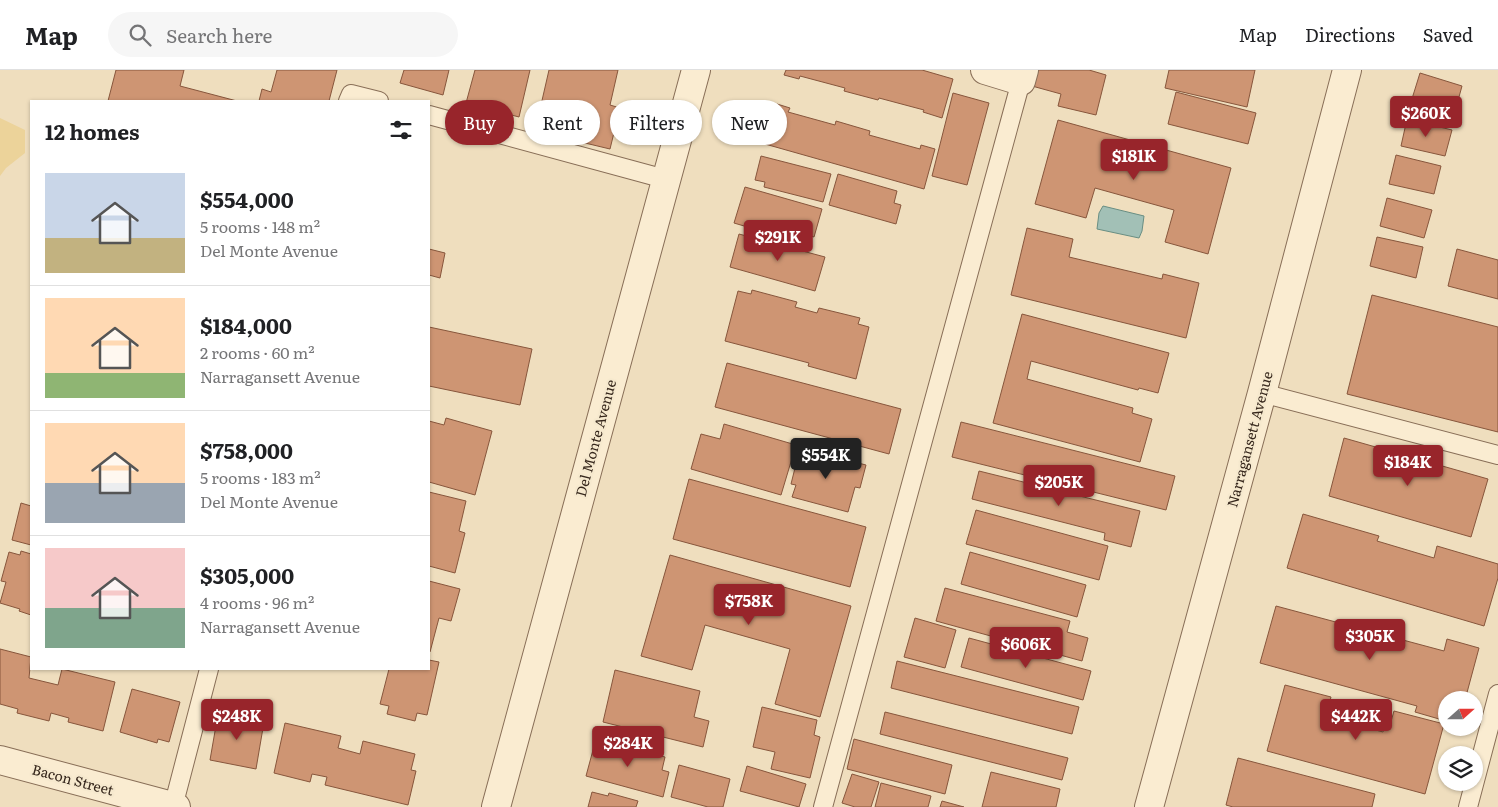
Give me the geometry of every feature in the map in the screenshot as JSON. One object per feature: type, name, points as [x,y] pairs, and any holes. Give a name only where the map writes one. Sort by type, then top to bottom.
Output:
[{"type":"street","name":"Del Monte Avenue","points":[[496,807],[696,70]]},
{"type":"street","points":[[985,70],[1022,75]]},
{"type":"street","name":"Narragansett Avenue","points":[[1149,807],[1262,394],[1347,70]]},
{"type":"street","name":"Bacon Street","points":[[0,760],[174,807]]},
{"type":"lane","points":[[823,807],[1022,75]]},
{"type":"lane","points":[[348,100],[351,94],[375,100]]},
{"type":"lane","points":[[430,115],[665,179]]},
{"type":"lane","points":[[1262,394],[1498,455]]},
{"type":"lane","points":[[174,807],[209,670]]},
{"type":"lane","points":[[1468,807],[1498,694]]},
{"type":"sand","points":[[0,118],[25,130],[25,153],[6,168],[0,176]]},
{"type":"water","points":[[1103,206],[1144,216],[1139,238],[1097,229],[1099,213]]},
{"type":"building","points":[[116,70],[184,70],[180,86],[233,100],[108,100]]},
{"type":"building","points":[[277,70],[337,70],[329,100],[259,100],[262,89],[271,92]]},
{"type":"building","points":[[404,70],[449,70],[443,95],[400,83]]},
{"type":"building","points":[[475,70],[530,70],[519,117],[514,116],[514,100],[467,100]]},
{"type":"building","points":[[549,70],[618,70],[610,100],[610,149],[593,145],[600,145],[600,100],[542,100]]},
{"type":"building","points":[[786,70],[922,70],[953,79],[942,118],[923,112],[924,110],[844,91],[845,88],[800,76],[799,79],[784,75]]},
{"type":"building","points":[[1035,70],[1089,70],[1106,75],[1096,115],[1058,106],[1061,94],[1032,86]]},
{"type":"building","points":[[1169,70],[1255,70],[1247,107],[1165,88]]},
{"type":"building","points":[[1420,73],[1462,86],[1454,115],[1411,102]]},
{"type":"building","points":[[1176,92],[1256,113],[1248,144],[1168,124]]},
{"type":"building","points":[[953,93],[989,103],[967,185],[932,176]]},
{"type":"building","points":[[787,107],[790,108],[788,112],[835,125],[836,121],[870,131],[869,135],[920,149],[921,145],[935,149],[924,189],[769,145],[787,145]]},
{"type":"building","points":[[1407,119],[1452,130],[1445,156],[1401,146]]},
{"type":"building","points":[[1058,120],[1231,168],[1208,254],[1165,242],[1174,210],[1095,188],[1086,218],[1035,204]]},
{"type":"building","points":[[1396,155],[1441,166],[1434,194],[1389,184]]},
{"type":"building","points":[[761,156],[831,174],[823,202],[764,187],[765,182],[755,180]]},
{"type":"building","points":[[838,174],[897,191],[894,203],[901,205],[896,224],[829,205]]},
{"type":"building","points":[[745,187],[822,209],[814,237],[801,233],[798,242],[734,223]]},
{"type":"building","points":[[1387,198],[1432,210],[1424,238],[1380,226]]},
{"type":"building","points":[[1027,228],[1073,239],[1069,257],[1162,279],[1163,274],[1199,283],[1186,338],[1011,295]]},
{"type":"building","points":[[739,234],[825,257],[815,291],[730,267]]},
{"type":"building","points":[[1377,237],[1423,247],[1416,278],[1370,266]]},
{"type":"building","points":[[430,249],[445,253],[440,278],[430,275]]},
{"type":"building","points":[[1457,249],[1498,260],[1498,299],[1448,286]]},
{"type":"building","points":[[752,290],[797,302],[795,307],[817,313],[819,308],[860,318],[858,324],[869,327],[856,379],[808,366],[809,363],[725,341],[738,291],[751,294]]},
{"type":"building","points":[[1372,295],[1498,327],[1498,432],[1347,394]]},
{"type":"building","points":[[1022,314],[1169,353],[1158,393],[1139,388],[1138,390],[1031,361],[1027,379],[1133,408],[1132,413],[1152,419],[1140,462],[993,423]]},
{"type":"building","points":[[430,327],[532,349],[520,405],[430,386]]},
{"type":"building","points":[[727,363],[901,409],[889,454],[715,407]]},
{"type":"building","points":[[446,418],[492,431],[475,495],[430,482],[430,421],[444,425]]},
{"type":"building","points":[[961,422],[1175,476],[1166,510],[952,457]]},
{"type":"building","points":[[724,424],[796,445],[781,495],[691,469],[701,434],[720,439]]},
{"type":"building","points":[[1344,438],[1488,479],[1471,537],[1329,496]]},
{"type":"building","points":[[800,448],[866,465],[860,488],[855,487],[848,512],[792,497],[796,485],[791,484]]},
{"type":"building","points":[[979,471],[1140,511],[1131,547],[1104,540],[1105,533],[972,499]]},
{"type":"building","points":[[689,479],[866,527],[850,587],[673,539]]},
{"type":"building","points":[[430,492],[466,501],[459,531],[465,533],[455,573],[430,566]]},
{"type":"building","points":[[21,503],[30,506],[30,545],[12,540]]},
{"type":"building","points":[[976,510],[1108,546],[1099,580],[966,544]]},
{"type":"building","points":[[1303,514],[1379,536],[1377,541],[1434,558],[1437,546],[1498,564],[1498,578],[1484,626],[1287,568]]},
{"type":"building","points":[[21,551],[30,554],[30,615],[19,611],[20,609],[0,603],[6,582],[1,581],[9,552],[20,555]]},
{"type":"building","points":[[970,552],[1086,585],[1077,617],[961,584]]},
{"type":"building","points":[[670,555],[851,606],[820,717],[775,704],[790,649],[705,625],[692,670],[641,656]]},
{"type":"building","points":[[430,581],[460,589],[451,621],[439,618],[430,652]]},
{"type":"building","points":[[945,588],[1070,621],[1067,632],[1088,638],[1082,661],[936,621]]},
{"type":"building","points":[[1276,606],[1444,651],[1447,639],[1479,648],[1467,691],[1438,691],[1438,719],[1415,712],[1417,706],[1260,663]]},
{"type":"building","points":[[915,618],[956,630],[945,668],[904,657]]},
{"type":"building","points":[[969,638],[1091,671],[1083,700],[961,667]]},
{"type":"building","points":[[0,649],[30,657],[29,678],[58,685],[62,670],[66,670],[115,682],[103,731],[68,722],[69,718],[51,713],[49,721],[17,713],[18,709],[0,704]]},
{"type":"building","points":[[430,660],[439,662],[427,715],[417,713],[415,721],[387,714],[389,706],[380,704],[389,670],[430,670]]},
{"type":"building","points":[[897,661],[1079,707],[1072,734],[891,688]]},
{"type":"building","points":[[615,670],[700,691],[694,717],[709,721],[703,747],[603,722]]},
{"type":"building","points":[[1285,685],[1331,697],[1328,708],[1336,710],[1333,724],[1337,725],[1338,720],[1342,721],[1345,713],[1363,718],[1361,726],[1383,732],[1385,724],[1390,725],[1394,711],[1438,722],[1438,736],[1441,736],[1425,794],[1267,751]]},
{"type":"building","points":[[132,689],[180,702],[169,742],[158,739],[157,743],[120,732]]},
{"type":"building","points":[[762,707],[817,720],[814,735],[820,737],[810,778],[771,769],[775,752],[753,747]]},
{"type":"building","points":[[885,712],[1068,758],[1062,780],[880,734]]},
{"type":"building","points":[[218,714],[264,722],[256,769],[210,760]]},
{"type":"building","points":[[285,723],[341,736],[338,748],[360,754],[363,741],[415,754],[411,770],[416,771],[408,805],[325,785],[327,777],[312,774],[310,782],[274,773]]},
{"type":"building","points":[[596,739],[665,757],[662,770],[669,772],[663,797],[586,776]]},
{"type":"building","points":[[854,739],[952,765],[945,794],[847,769]]},
{"type":"building","points":[[1238,758],[1375,794],[1372,807],[1233,807],[1226,805]]},
{"type":"building","points":[[679,765],[730,779],[723,807],[708,807],[671,797]]},
{"type":"building","points":[[747,766],[806,784],[799,807],[740,791]]},
{"type":"building","points":[[991,772],[1060,789],[1056,807],[982,807]]},
{"type":"building","points":[[852,774],[879,782],[871,807],[855,807],[842,803]]},
{"type":"building","points":[[881,783],[931,796],[928,807],[875,807]]},
{"type":"building","points":[[592,792],[608,796],[609,793],[638,801],[636,807],[588,807]]},
{"type":"building","points":[[942,801],[964,807],[940,807]]}]
